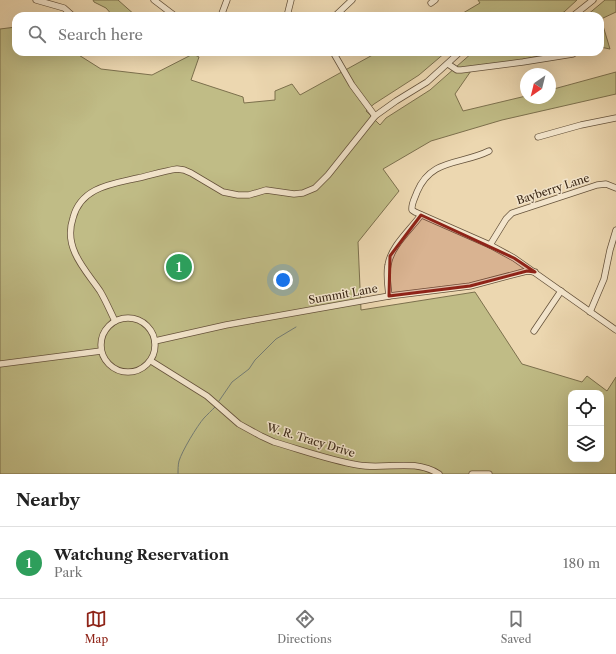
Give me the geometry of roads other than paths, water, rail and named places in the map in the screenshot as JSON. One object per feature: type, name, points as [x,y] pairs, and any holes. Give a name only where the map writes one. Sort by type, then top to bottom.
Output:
[{"type":"street","points":[[36,0],[64,8],[69,12]]},
{"type":"street","points":[[154,0],[170,12]]},
{"type":"street","points":[[222,12],[227,0]]},
{"type":"street","points":[[288,12],[290,0]]},
{"type":"street","points":[[339,12],[352,0]]},
{"type":"street","points":[[578,12],[593,0]]},
{"type":"street","points":[[335,56],[352,85],[375,116]]},
{"type":"street","points":[[115,321],[101,293],[80,263],[72,246],[70,237],[74,213],[80,201],[86,195],[102,187],[177,169],[188,172],[219,190],[232,195],[248,195],[266,190],[303,194],[312,190],[324,180],[375,116],[427,82],[456,56]]},
{"type":"street","points":[[448,64],[457,70],[461,70],[560,56]]},
{"type":"street","points":[[538,137],[581,125],[616,118]]},
{"type":"street","points":[[489,150],[438,167],[430,172],[420,185],[411,206],[412,210],[490,245],[518,261],[616,330]]},
{"type":"street","name":"Bayberry Lane","points":[[490,245],[506,219],[512,214],[597,185],[606,184],[616,188]]},
{"type":"street","points":[[389,296],[388,269],[390,256],[421,215]]},
{"type":"street","points":[[590,312],[604,280],[616,230]]},
{"type":"street","name":"Summit Lane","points":[[155,341],[226,324],[389,296],[470,286],[527,271],[535,272]]},
{"type":"street","points":[[534,331],[561,291]]},
{"type":"street","points":[[123,318],[132,318],[147,326],[153,333],[155,341],[154,355],[151,361],[137,372],[127,373],[118,371],[110,366],[104,359],[101,350],[103,334],[108,326],[123,318]]},
{"type":"street","points":[[0,364],[101,350]]},
{"type":"street","name":"W. R. Tracy Drive","points":[[151,361],[206,396],[239,424],[274,442],[358,465],[380,467],[410,465],[427,468],[441,474]]},
{"type":"street","points":[[472,474],[489,474]]},
{"type":"waterway","points":[[219,401],[232,382],[249,369],[255,360],[276,339],[296,327]]},
{"type":"waterway","points":[[178,474],[179,461],[186,445],[204,418],[215,407]]},
{"type":"place","name":"Watchung Reservation","points":[[179,267]]}]
